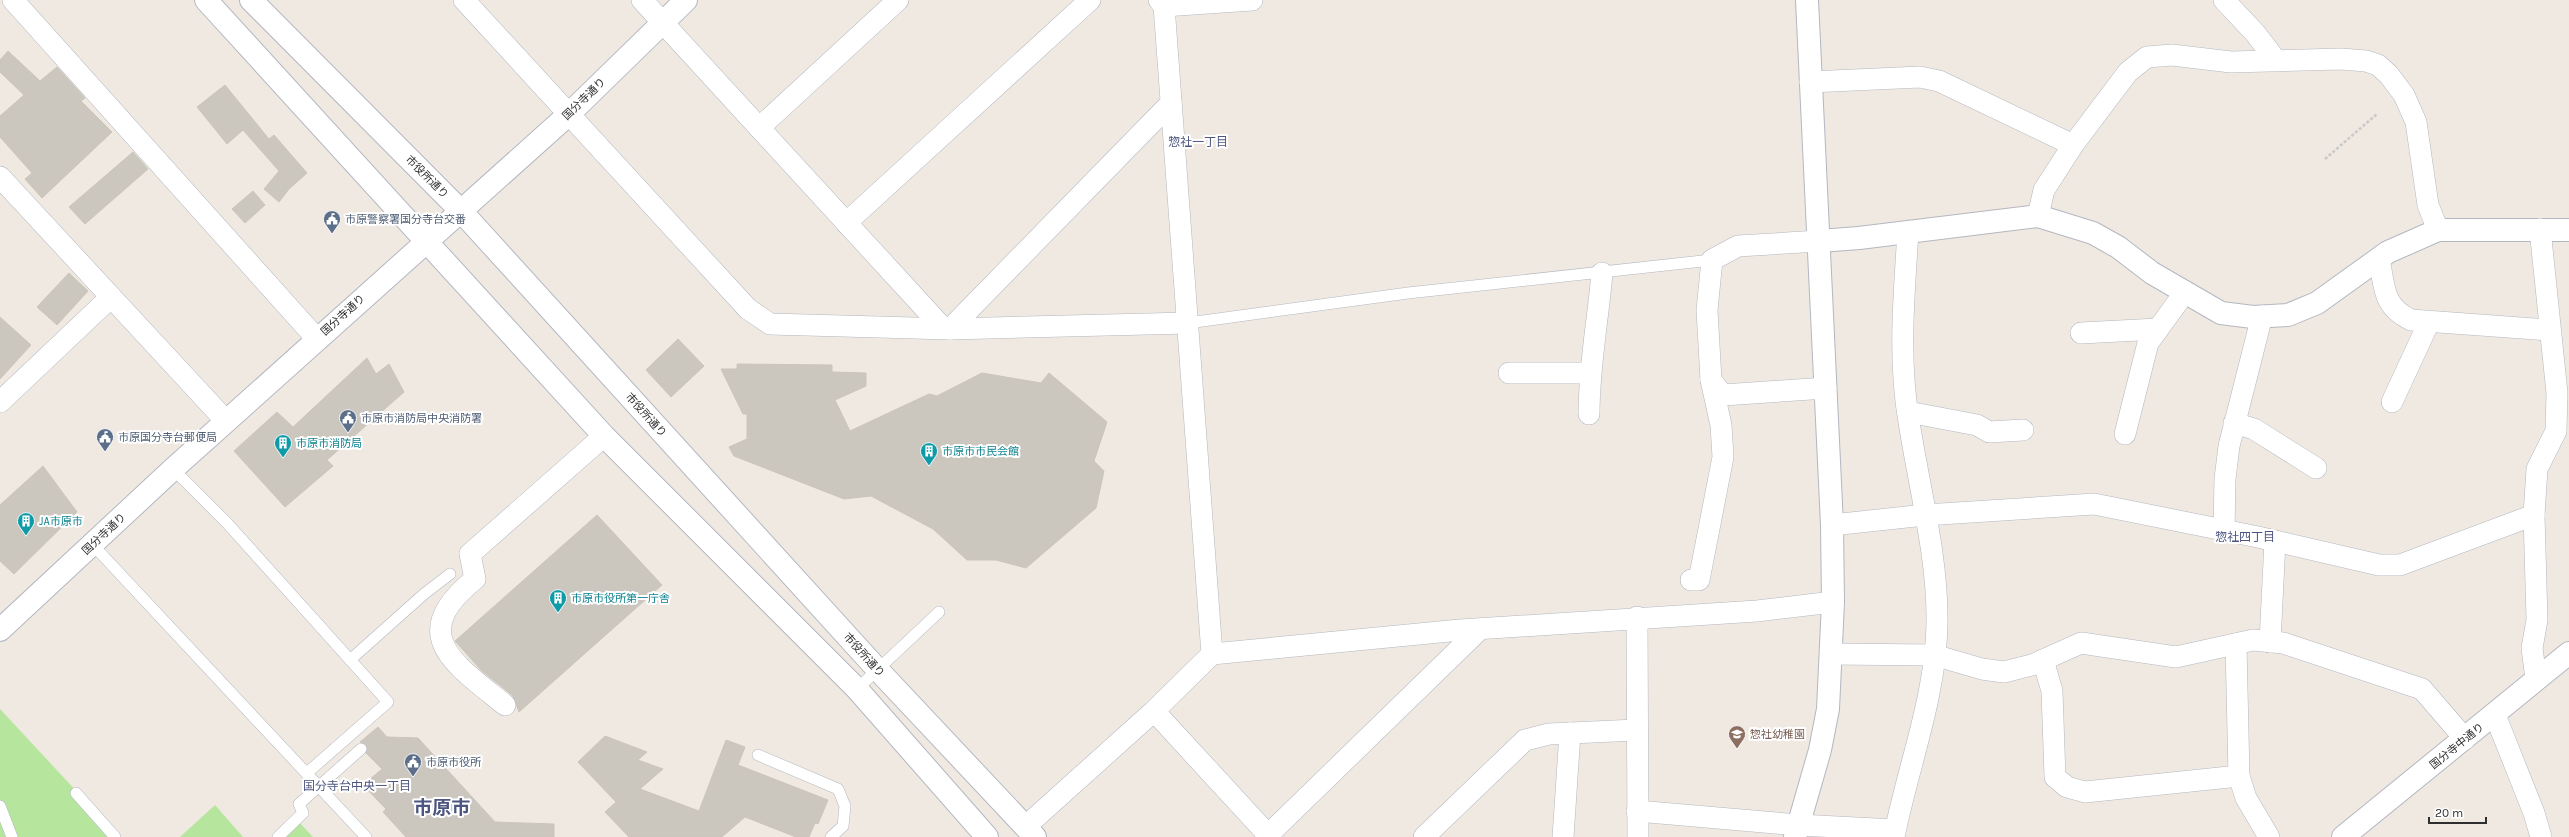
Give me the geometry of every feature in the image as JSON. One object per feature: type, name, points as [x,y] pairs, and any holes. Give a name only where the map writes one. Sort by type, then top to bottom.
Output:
[{"type":"street","points":[[13,0],[317,339]]},
{"type":"street","points":[[206,0],[604,436],[857,689],[987,837]]},
{"type":"street","name":"市役所通り","points":[[251,0],[460,210],[878,670],[1030,832]]},
{"type":"street","points":[[464,0],[568,115],[748,309],[770,324],[947,329],[1188,323]]},
{"type":"street","points":[[642,0],[846,222],[947,329]]},
{"type":"street","name":"国分寺通り","points":[[0,630],[94,545],[226,421],[460,210],[568,115],[686,0]]},
{"type":"street","points":[[759,128],[898,0]]},
{"type":"street","points":[[846,222],[1090,0]]},
{"type":"street","points":[[1212,654],[1188,323],[1162,3],[1252,0]]},
{"type":"street","points":[[1797,831],[1820,750],[1828,709],[1833,602],[1832,525],[1807,0]]},
{"type":"street","points":[[2224,0],[2255,33],[2274,59]]},
{"type":"street","points":[[2038,216],[2044,190],[2073,145],[2128,72],[2147,57],[2172,55],[2231,62],[2274,59],[2366,61],[2378,65],[2389,75],[2404,95],[2416,122],[2428,205],[2438,230]]},
{"type":"street","points":[[1810,82],[1926,78],[1938,81],[2073,145]]},
{"type":"street","points":[[947,329],[1171,103]]},
{"type":"street","points":[[4,191],[111,297],[226,421]]},
{"type":"street","points":[[1691,580],[1699,580],[1723,457],[1721,425],[1711,380],[1707,310],[1712,260],[1738,246],[1819,241],[2038,216],[2093,233],[2185,292],[2221,313],[2262,316],[2288,315],[2316,303],[2388,252],[2438,230],[2569,230]]},
{"type":"street","points":[[2536,679],[2532,648],[2537,620],[2534,515],[2537,469],[2556,431],[2557,393],[2540,229]]},
{"type":"street","points":[[1638,811],[1797,831],[1894,833],[1918,747],[1934,655],[1937,623],[1935,587],[1908,412],[1901,337],[1908,232]]},
{"type":"street","points":[[2379,258],[2389,305],[2398,314],[2412,320],[2550,330]]},
{"type":"street","points":[[1589,414],[1590,373],[1602,273]]},
{"type":"street","points":[[2125,434],[2148,343],[2185,292]]},
{"type":"street","points":[[0,402],[111,297]]},
{"type":"street","points":[[2224,530],[2225,479],[2228,446],[2262,316]]},
{"type":"street","points":[[2392,402],[2429,322]]},
{"type":"street","points":[[2081,333],[2158,329]]},
{"type":"street","points":[[1509,373],[1590,373]]},
{"type":"street","points":[[1711,380],[1723,395],[1826,388]]},
{"type":"street","points":[[1908,412],[1977,425],[1989,432],[2023,430]]},
{"type":"street","points":[[2234,423],[2254,429],[2316,468]]},
{"type":"street","points":[[505,705],[463,671],[441,644],[442,614],[458,593],[475,579],[470,554],[604,436]]},
{"type":"street","points":[[1832,525],[1925,515],[2094,504],[2275,541],[2379,566],[2400,565],[2534,515]]},
{"type":"street","points":[[2270,642],[2275,541]]},
{"type":"street","points":[[1030,832],[1212,654],[1480,629],[1637,617],[1757,610],[1833,602]]},
{"type":"street","points":[[1637,617],[1636,730],[1638,837]]},
{"type":"street","points":[[1154,711],[1269,836],[1480,629]]},
{"type":"street","points":[[1831,654],[1934,655],[1982,669],[2004,672],[2032,665],[2081,643],[2176,657],[2253,640],[2283,643],[2422,689],[2465,739]]},
{"type":"street","points":[[2236,644],[2239,776],[2246,798],[2269,837]]},
{"type":"street","name":"国分寺中通り","points":[[2343,837],[2495,715],[2536,679],[2569,653]]},
{"type":"street","points":[[2043,660],[2052,691],[2055,777],[2067,788],[2085,792],[2239,776]]},
{"type":"street","points":[[2495,715],[2534,813],[2541,837]]},
{"type":"street","points":[[1424,837],[1525,740],[1549,734],[1636,730]]},
{"type":"street","points":[[1564,837],[1570,733]]},
{"type":"lane","points":[[1188,323],[1408,293],[1712,260]]},
{"type":"lane","points":[[173,470],[227,523],[388,702],[308,772]]},
{"type":"lane","points":[[94,545],[308,772],[366,837]]},
{"type":"lane","points":[[350,660],[424,594],[450,574]]},
{"type":"lane","points":[[857,689],[939,612]]},
{"type":"lane","points":[[278,837],[303,813],[299,804],[361,749]]},
{"type":"lane","points":[[758,754],[838,789],[845,806],[843,826],[831,837]]},
{"type":"lane","points":[[76,793],[115,837]]},
{"type":"lane","points":[[0,806],[12,837]]},
{"type":"path","points":[[2325,159],[2376,114]]},
{"type":"green space","points":[[0,709],[119,837],[0,837]]},
{"type":"green space","points":[[215,805],[243,837],[180,837]]},
{"type":"green space","points":[[298,821],[313,837],[275,837]]},
{"type":"building","points":[[8,51],[40,81],[57,67],[85,98],[81,101],[112,132],[42,198],[25,179],[32,173],[0,137],[0,116],[24,95],[0,72],[0,60]]},
{"type":"building","points":[[225,85],[269,139],[274,135],[307,173],[289,189],[279,202],[264,189],[279,171],[243,130],[227,144],[197,107]]},
{"type":"building","points":[[133,152],[148,169],[85,224],[69,207]]},
{"type":"building","points":[[253,191],[265,205],[245,223],[232,209]]},
{"type":"building","points":[[69,273],[88,291],[57,325],[37,307]]},
{"type":"building","points":[[0,317],[31,345],[0,379]]},
{"type":"building","points":[[678,339],[704,366],[671,397],[646,370]]},
{"type":"building","points":[[367,358],[376,374],[389,364],[404,392],[327,460],[333,466],[285,507],[234,451],[277,412],[293,427]]},
{"type":"building","name":"市原市市民会館","points":[[737,364],[832,365],[832,372],[866,373],[866,386],[835,400],[850,431],[929,394],[937,396],[982,373],[1041,383],[1049,373],[1107,422],[1094,461],[1104,471],[1096,508],[1026,568],[996,560],[967,560],[933,529],[871,496],[844,499],[734,456],[729,447],[747,439],[747,414],[743,414],[721,369],[737,369]]},
{"type":"building","name":"JA市原市","points":[[43,466],[77,512],[14,574],[0,561],[0,505]]},
{"type":"building","name":"市原市役所第一庁舎","points":[[597,515],[662,585],[519,712],[513,696],[481,670],[455,641]]},
{"type":"building","name":"市原市役所","points":[[378,727],[387,737],[418,738],[495,822],[554,824],[554,837],[406,837],[383,812],[386,809],[363,785],[382,769],[366,753],[366,745],[360,742]]},
{"type":"building","points":[[605,736],[647,752],[638,760],[663,769],[640,789],[699,811],[726,740],[745,747],[738,765],[828,800],[818,824],[815,823],[809,837],[796,837],[745,817],[722,837],[629,837],[605,812],[616,802],[578,762]]},
{"type":"place","name":"市原警察署国分寺台交番","points":[[332,234]]},
{"type":"place","name":"市原市消防局中央消防署","points":[[348,433]]},
{"type":"place","name":"市原国分寺台郵便局","points":[[105,452]]},
{"type":"place","name":"市原市消防局","points":[[283,458]]},
{"type":"place","name":"市原市市民会館","points":[[929,466]]},
{"type":"place","name":"JA市原市","points":[[26,536]]},
{"type":"place","name":"市原市役所第一庁舎","points":[[558,613]]},
{"type":"place","name":"惣社幼稚園","points":[[1737,749]]},
{"type":"place","name":"市原市役所","points":[[413,777]]},
{"type":"district","name":"惣社一丁目","points":[[1198,142]]},
{"type":"district","name":"惣社四丁目","points":[[2245,537]]},
{"type":"district","name":"国分寺台中央一丁目","points":[[357,786]]},
{"type":"district","name":"市原市","points":[[442,808]]}]
